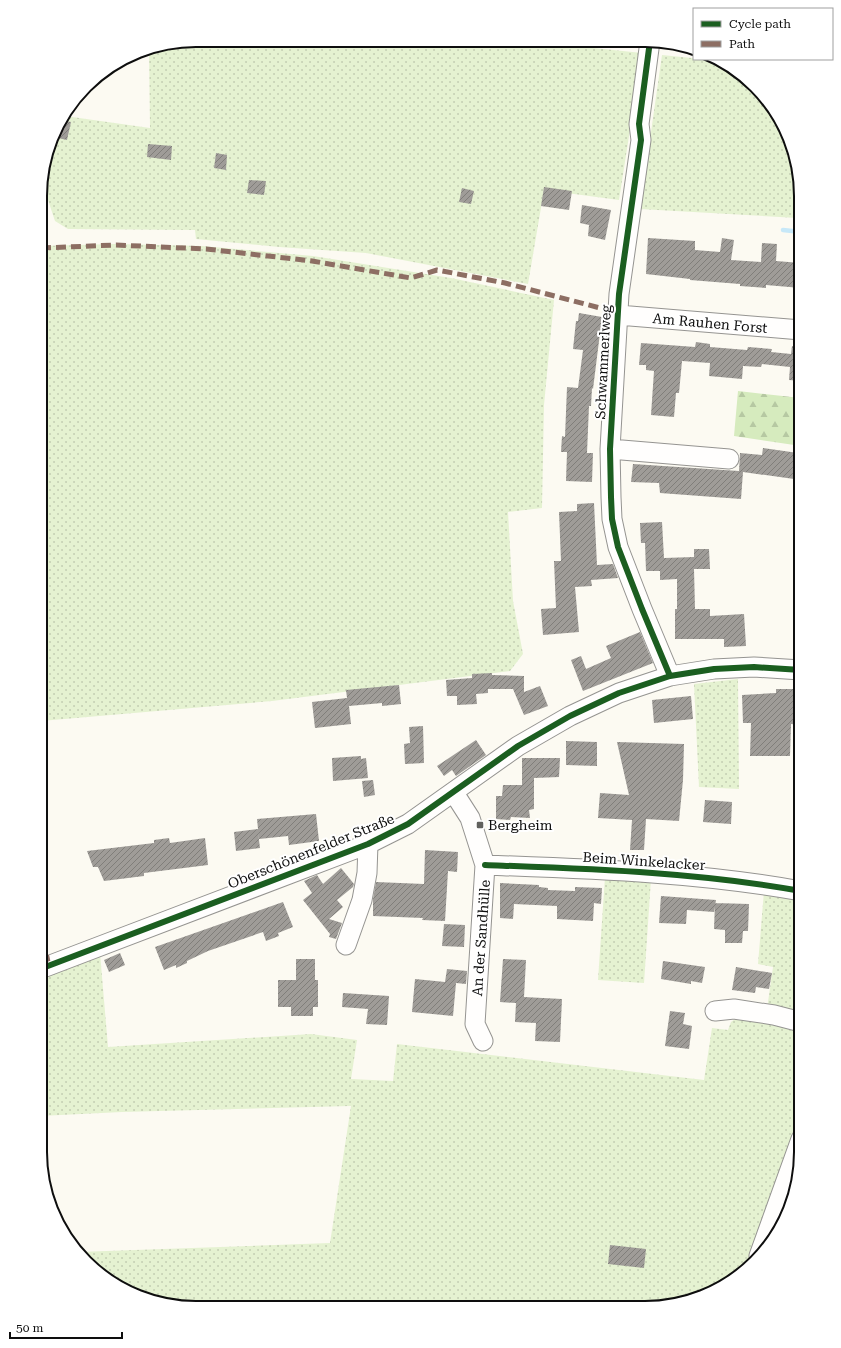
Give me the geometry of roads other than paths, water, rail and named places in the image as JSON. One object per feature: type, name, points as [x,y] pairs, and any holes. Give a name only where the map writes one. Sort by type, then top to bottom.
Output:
[{"type":"street","name":"Schwammerlweg","points":[[649,47],[639,124],[641,140],[619,294],[610,449],[612,519],[618,547],[670,676]]},
{"type":"street","name":"Am Rauhen Forst","points":[[618,315],[794,329]]},
{"type":"street","points":[[610,449],[729,459]]},
{"type":"street","name":"Oberschönenfelder Straße","points":[[47,966],[368,844],[408,824],[454,793],[518,746],[570,716],[619,693],[670,676],[714,669],[754,667],[794,670]]},
{"type":"street","name":"An der Sandhülle","points":[[454,793],[470,818],[485,865],[475,1024],[483,1041]]},
{"type":"street","points":[[346,946],[362,900],[367,873],[368,844]]},
{"type":"street","name":"Beim Winkelacker","points":[[485,865],[648,872],[761,884],[794,890]]},
{"type":"street","points":[[715,1011],[734,1009],[774,1015],[794,1020]]},
{"type":"street","points":[[764,1241],[794,1158]]},
{"type":"waterway","points":[[783,230],[794,231]]},
{"type":"place","name":"Bergheim","points":[[480,825]]}]
